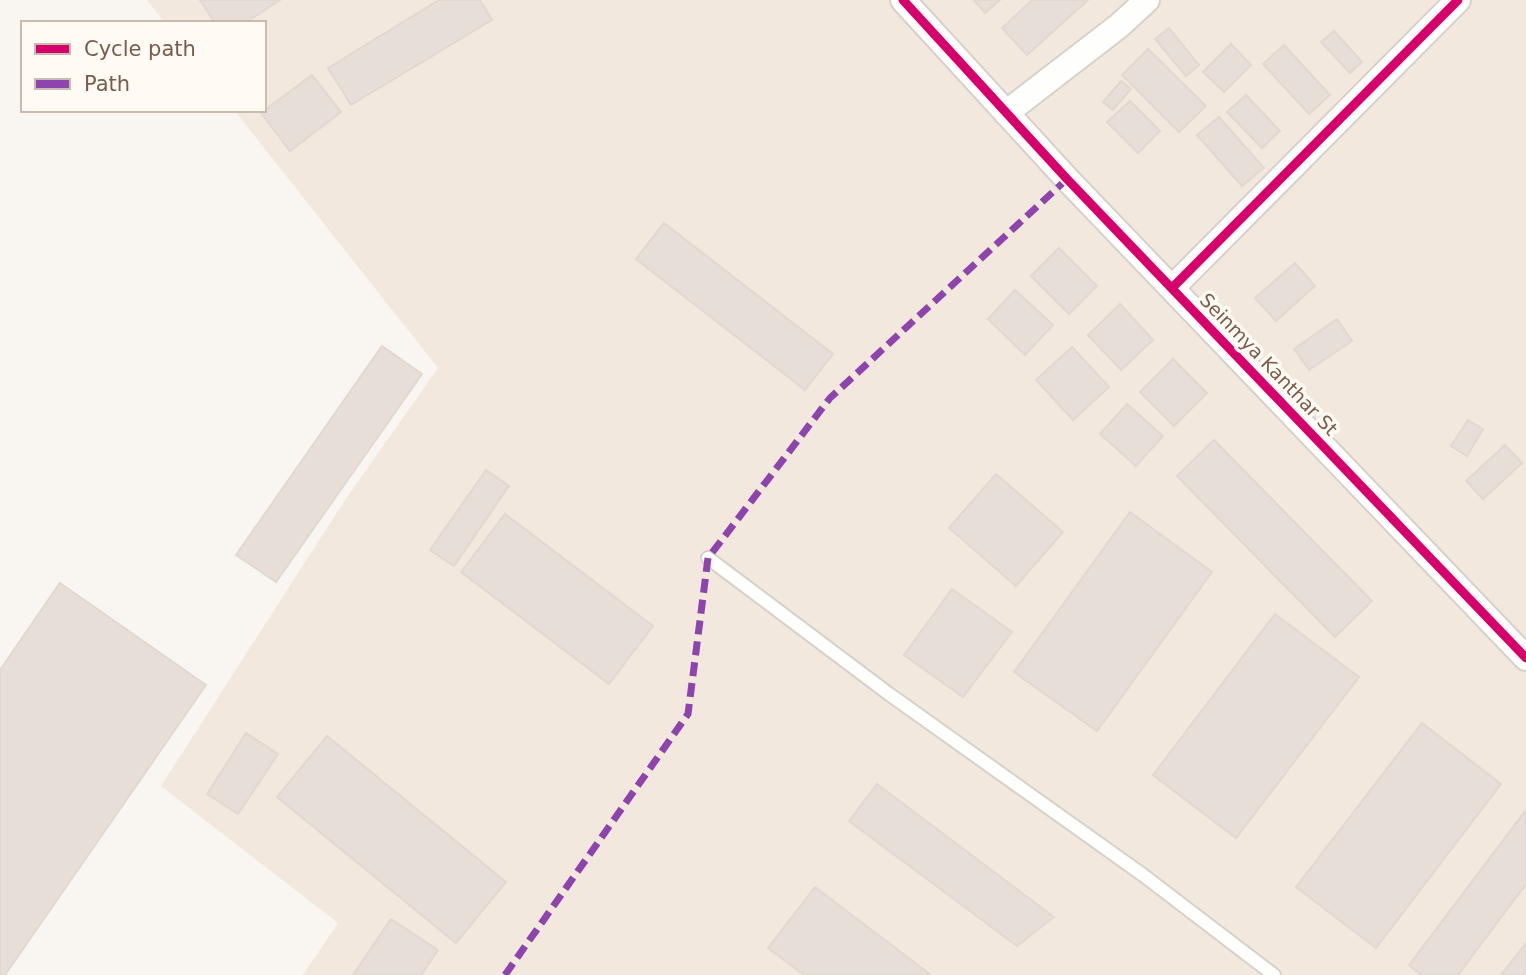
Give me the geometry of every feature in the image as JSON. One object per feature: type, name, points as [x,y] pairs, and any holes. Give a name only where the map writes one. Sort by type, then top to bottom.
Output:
[{"type":"street","name":"Seinmya Kanthar St","points":[[903,0],[1006,113],[1526,658]]},
{"type":"street","points":[[1006,113],[1147,0]]},
{"type":"street","points":[[1172,288],[1458,0]]},
{"type":"lane","points":[[708,558],[889,694],[1143,875],[1274,975]]},
{"type":"shaded area","points":[[147,0],[1526,0],[1526,975],[303,975],[338,923],[161,786],[345,500],[438,368],[236,112],[266,112],[266,21],[163,21]]},
{"type":"building","points":[[200,0],[280,0],[248,21],[214,21]]},
{"type":"building","points":[[439,0],[480,0],[492,20],[351,105],[328,68]]},
{"type":"building","points":[[974,0],[1000,0],[985,13]]},
{"type":"building","points":[[1032,0],[1088,0],[1027,55],[1002,28]]},
{"type":"building","points":[[1169,28],[1199,65],[1186,76],[1155,39]]},
{"type":"building","points":[[1334,31],[1362,62],[1350,73],[1321,42]]},
{"type":"building","points":[[1231,44],[1251,65],[1224,92],[1203,72]]},
{"type":"building","points":[[1284,45],[1330,95],[1309,114],[1263,64]]},
{"type":"building","points":[[1148,49],[1206,106],[1179,132],[1122,75]]},
{"type":"building","points":[[312,75],[341,112],[290,151],[261,113],[266,112],[266,109]]},
{"type":"building","points":[[1121,81],[1131,89],[1113,110],[1103,102]]},
{"type":"building","points":[[1246,95],[1280,131],[1262,148],[1227,112]]},
{"type":"building","points":[[1130,101],[1160,131],[1138,153],[1107,122]]},
{"type":"building","points":[[1219,117],[1264,168],[1242,186],[1197,135]]},
{"type":"building","points":[[664,223],[833,354],[805,390],[636,259]]},
{"type":"building","points":[[1059,248],[1097,286],[1069,314],[1031,276]]},
{"type":"building","points":[[1295,263],[1315,286],[1276,321],[1255,298]]},
{"type":"building","points":[[1015,290],[1053,325],[1025,355],[988,319]]},
{"type":"building","points":[[1120,304],[1153,340],[1121,370],[1088,335]]},
{"type":"building","points":[[1337,319],[1352,341],[1309,370],[1294,349]]},
{"type":"building","points":[[382,346],[422,374],[276,582],[236,555]]},
{"type":"building","points":[[1072,347],[1109,387],[1073,420],[1036,380]]},
{"type":"building","points":[[1173,359],[1207,393],[1174,426],[1140,392]]},
{"type":"building","points":[[1127,404],[1163,436],[1136,466],[1100,434]]},
{"type":"building","points":[[1468,420],[1483,429],[1467,456],[1451,446]]},
{"type":"building","points":[[1214,440],[1372,601],[1335,637],[1177,476]]},
{"type":"building","points":[[1505,445],[1522,463],[1483,499],[1466,481]]},
{"type":"building","points":[[486,470],[509,486],[454,566],[430,550]]},
{"type":"building","points":[[996,474],[1063,532],[1016,586],[949,528]]},
{"type":"building","points":[[1130,512],[1212,572],[1097,731],[1014,672]]},
{"type":"building","points":[[505,514],[653,626],[609,684],[461,572]]},
{"type":"building","points":[[60,583],[206,685],[5,975],[0,975],[0,670]]},
{"type":"building","points":[[952,589],[1012,632],[963,697],[904,655]]},
{"type":"building","points":[[1275,614],[1359,677],[1236,838],[1153,775]]},
{"type":"building","points":[[1422,723],[1501,784],[1376,948],[1296,887]]},
{"type":"building","points":[[246,733],[278,754],[238,814],[207,794]]},
{"type":"building","points":[[327,736],[506,882],[456,943],[277,797]]},
{"type":"building","points":[[877,784],[1054,917],[1017,946],[849,821]]},
{"type":"building","points":[[1526,810],[1526,884],[1458,975],[1421,975],[1409,965]]},
{"type":"building","points":[[815,887],[931,975],[804,975],[768,948]]},
{"type":"building","points":[[391,919],[438,950],[421,975],[353,975]]},
{"type":"building","points":[[1526,943],[1526,975],[1501,975]]},
{"type":"marked path","points":[[505,975],[688,714],[708,558],[830,398],[1067,179]]},
{"type":"cycle path","points":[[903,0],[1067,179],[1526,658]]},
{"type":"cycle path","points":[[1172,288],[1458,0]]}]
